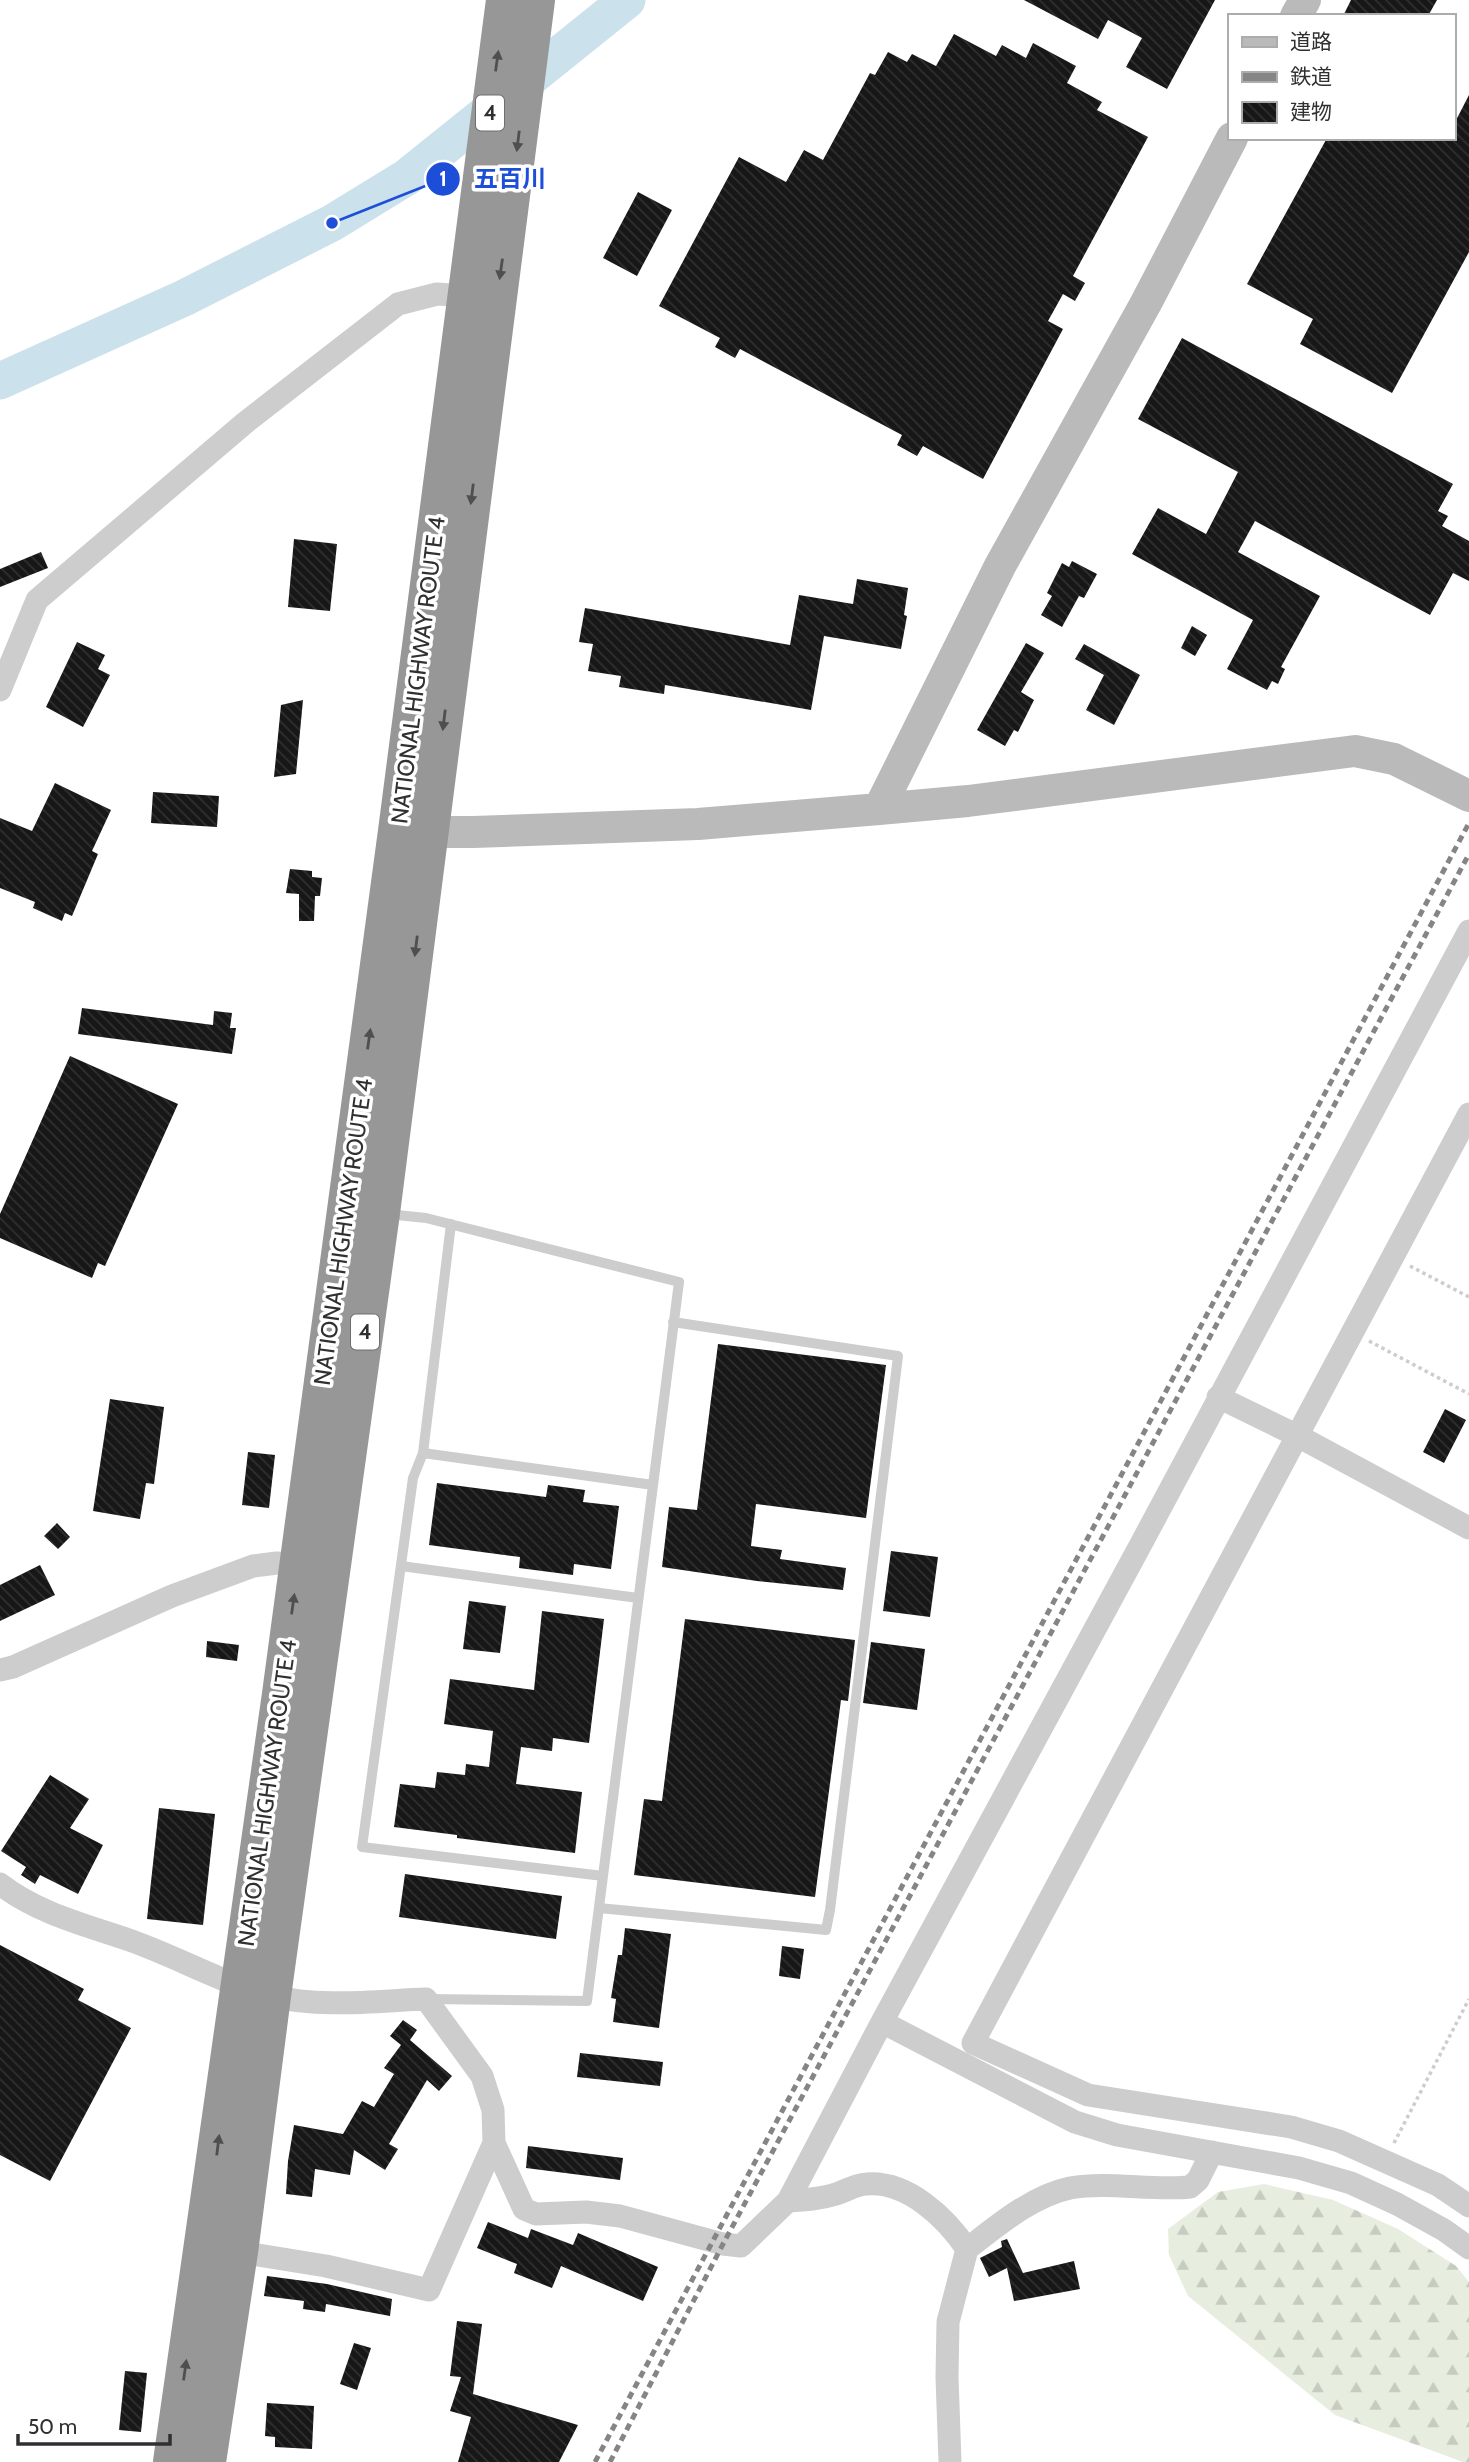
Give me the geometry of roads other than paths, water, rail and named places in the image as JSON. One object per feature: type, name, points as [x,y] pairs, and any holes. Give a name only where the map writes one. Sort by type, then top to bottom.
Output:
[{"type":"highway","name":"NATIONAL HIGHWAY ROUTE 4","points":[[172,2462],[256,1991],[381,1213],[414,832],[466,296],[505,0]]},
{"type":"highway","name":"NATIONAL HIGHWAY ROUTE 4","points":[[206,2462],[239,2252],[256,1991],[299,1565],[510,201],[536,0]]},
{"type":"street","points":[[879,809],[1000,566],[1146,303],[1231,140]]},
{"type":"street","points":[[0,690],[37,600],[246,422],[398,304],[437,294],[466,296]]},
{"type":"street","points":[[414,832],[698,824],[879,809],[968,801],[1355,751],[1394,759],[1469,796]]},
{"type":"street","points":[[0,1884],[34,1906],[135,1942],[256,1991],[319,2003],[426,1999],[482,2076],[493,2110],[494,2143],[524,2209],[536,2214],[586,2212],[620,2217],[723,2244],[741,2246],[788,2201],[1469,930]]},
{"type":"street","points":[[962,2064],[1469,1114]]},
{"type":"street","points":[[1218,1397],[1469,1528]]},
{"type":"street","points":[[0,1670],[13,1667],[172,1595],[253,1566],[277,1563],[299,1565]]},
{"type":"street","points":[[882,2022],[1074,2122],[1117,2135],[1299,2168],[1351,2183],[1397,2204],[1444,2230],[1469,2248]]},
{"type":"street","points":[[973,2043],[1088,2095],[1291,2127],[1339,2141],[1385,2159],[1438,2185],[1469,2206]]},
{"type":"street","points":[[239,2252],[326,2266],[429,2290],[494,2143]]},
{"type":"street","points":[[950,2462],[948,2322],[967,2249],[1021,2210],[1049,2195],[1071,2188],[1190,2187],[1198,2180],[1212,2151]]},
{"type":"street","points":[[788,2201],[816,2199],[864,2184],[885,2184],[912,2196],[936,2212],[956,2232],[967,2249]]},
{"type":"lane","points":[[381,1213],[426,1218],[679,1282],[587,2001],[426,1999]]},
{"type":"lane","points":[[451,1224],[424,1453],[413,1478],[362,1847],[603,1876]]},
{"type":"lane","points":[[599,1908],[826,1930],[830,1910],[898,1356],[673,1322]]},
{"type":"lane","points":[[424,1453],[653,1485]]},
{"type":"lane","points":[[401,1566],[638,1598]]},
{"type":"waterway","points":[[0,381],[184,298],[332,223],[407,177],[627,0]]},
{"type":"railway","points":[[595,2462],[1469,823]]},
{"type":"railway","points":[[610,2462],[723,2244],[1469,854]]},
{"type":"place","name":"五百川","points":[[332,223]]}]
